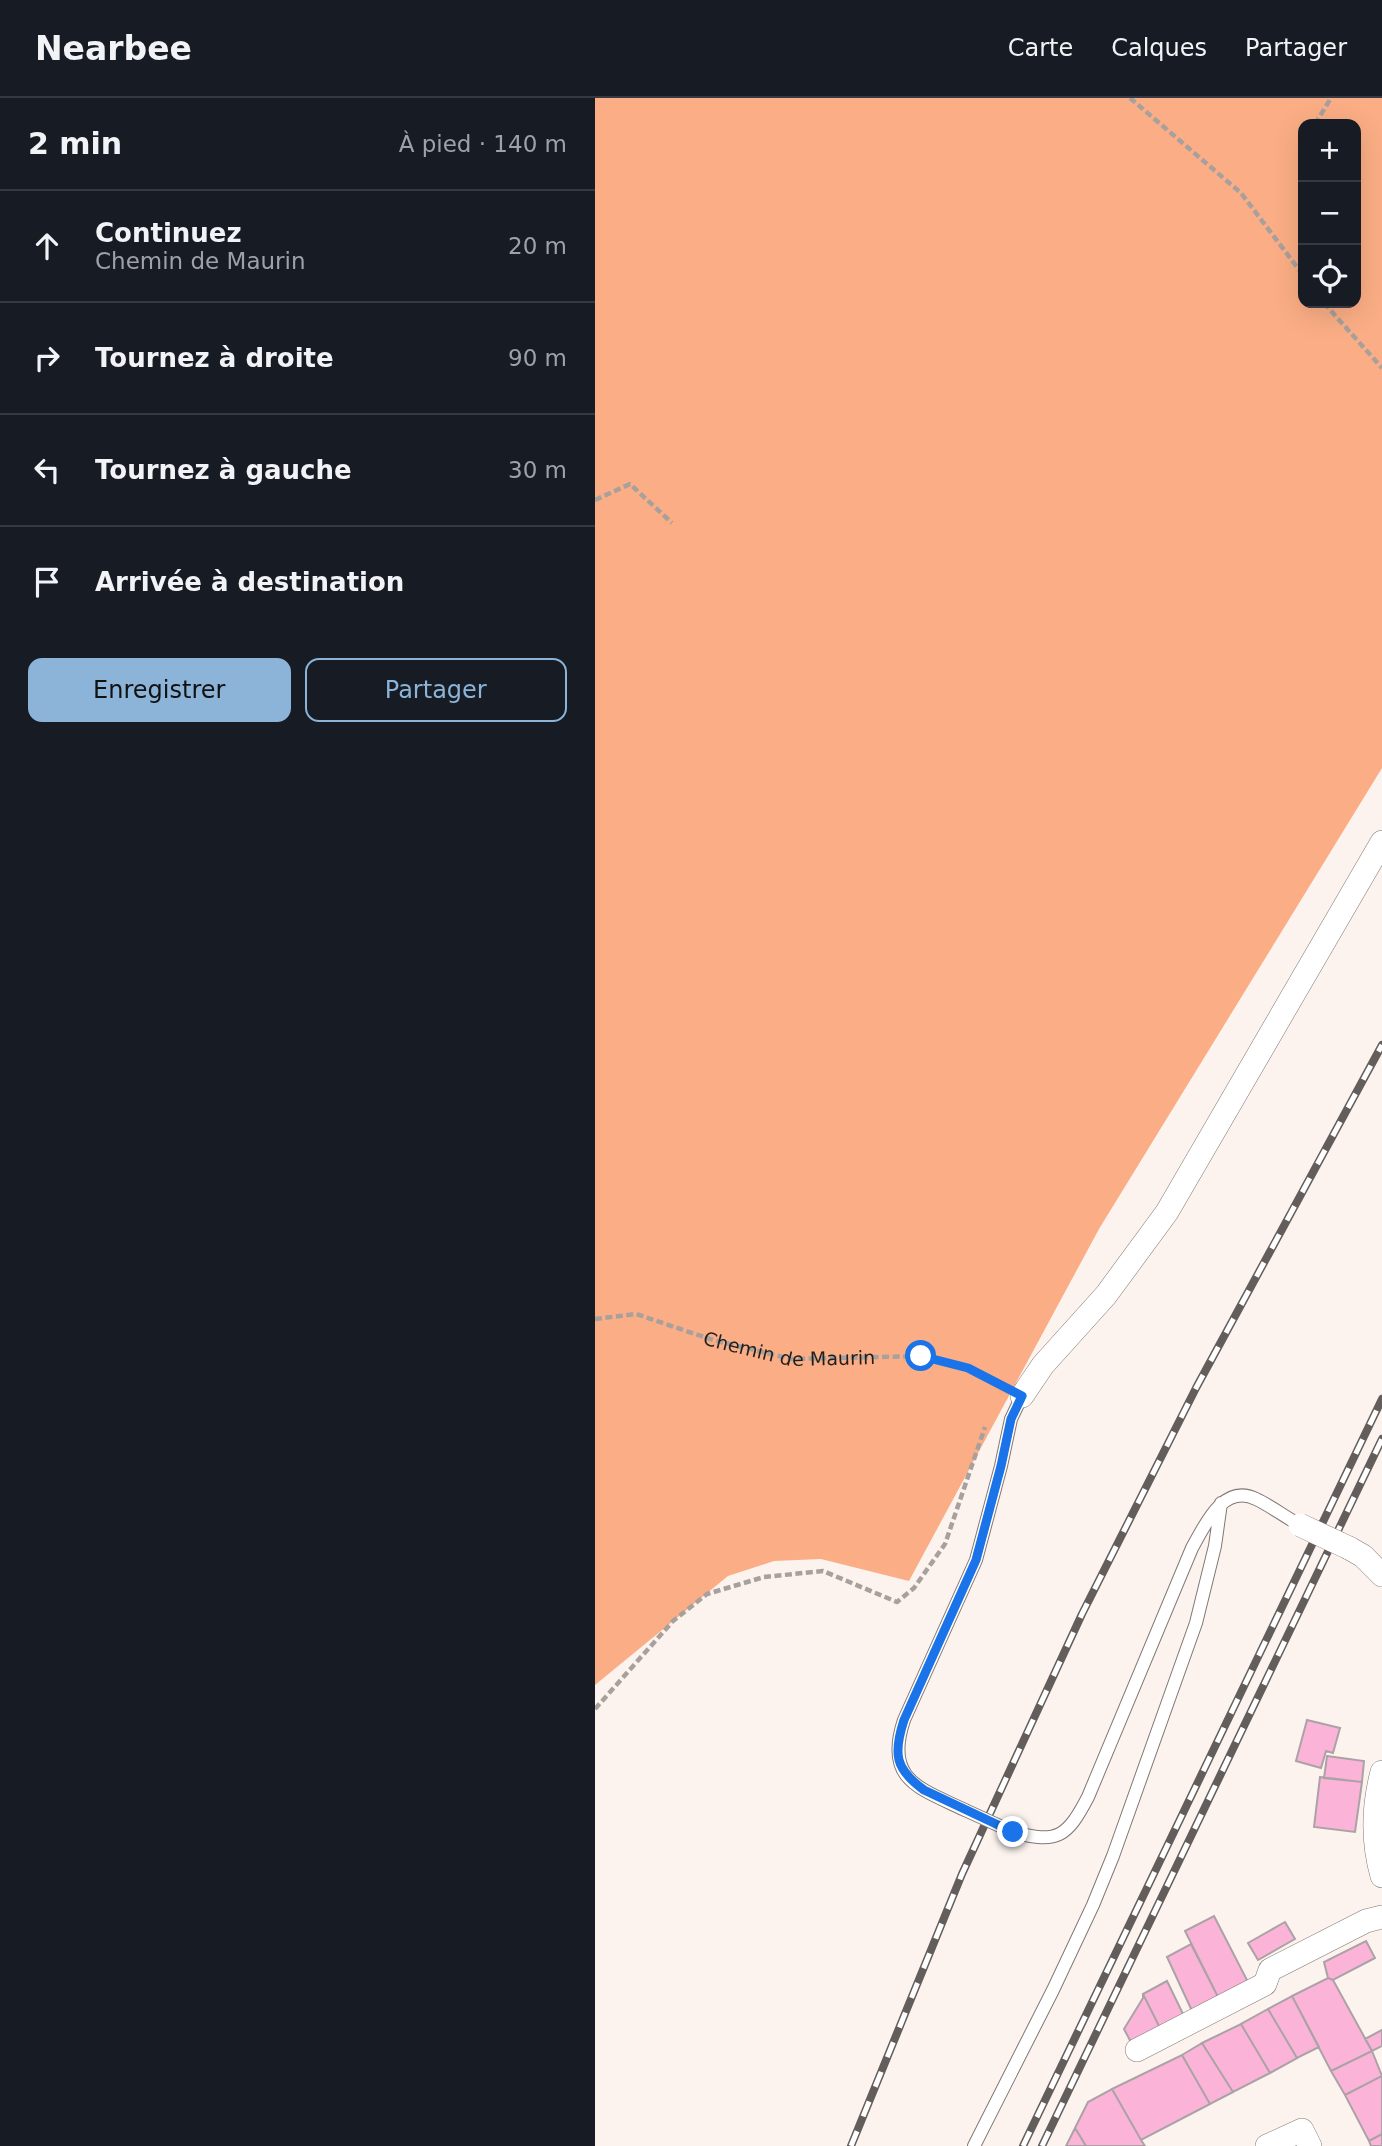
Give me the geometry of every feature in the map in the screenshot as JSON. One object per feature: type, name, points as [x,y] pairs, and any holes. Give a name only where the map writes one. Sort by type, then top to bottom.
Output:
[{"type":"street","points":[[1022,1396],[1042,1365],[1106,1295],[1167,1212],[1382,842]]},
{"type":"street","points":[[1300,1525],[1363,1556],[1382,1575]]},
{"type":"street","points":[[1382,1772],[1376,1795],[1374,1829],[1382,1876]]},
{"type":"street","points":[[1137,2050],[1265,1984],[1270,1970],[1366,1921],[1382,1917]]},
{"type":"street","points":[[1267,2146],[1302,2130],[1310,2146]]},
{"type":"lane","points":[[1022,1396],[1011,1419],[976,1560],[898,1738],[897,1754],[901,1769],[911,1781],[965,1810],[1013,1832],[1036,1838],[1064,1833],[1074,1823],[1089,1797],[1192,1548],[1210,1516],[1230,1497],[1244,1495],[1255,1498],[1300,1525]]},
{"type":"lane","points":[[974,2146],[1053,1990],[1113,1856],[1196,1623],[1215,1546],[1221,1503]]},
{"type":"path","points":[[1130,98],[1241,192],[1298,268]]},
{"type":"path","points":[[1318,119],[1331,98]]},
{"type":"path","points":[[1328,308],[1382,368]]},
{"type":"path","points":[[595,500],[631,484],[672,523]]},
{"type":"path","name":"Chemin de Maurin","points":[[595,1319],[636,1314],[713,1340],[791,1359],[921,1356],[968,1368],[1022,1396]]},
{"type":"path","points":[[595,1709],[673,1621],[707,1594],[764,1577],[823,1571],[897,1602],[914,1588],[945,1544],[988,1421]]},
{"type":"shaded area","points":[[595,98],[1382,98],[1382,768],[1099,1229],[909,1581],[821,1559],[774,1561],[728,1576],[595,1685]]},
{"type":"building","points":[[1307,1720],[1340,1728],[1333,1753],[1326,1751],[1321,1768],[1296,1761]]},
{"type":"building","points":[[1327,1756],[1364,1761],[1362,1782],[1324,1778]]},
{"type":"building","points":[[1320,1777],[1362,1782],[1355,1832],[1314,1827]]},
{"type":"building","points":[[1214,1916],[1249,1984],[1219,1999],[1185,1931]]},
{"type":"building","points":[[1285,1922],[1295,1939],[1258,1960],[1248,1943]]},
{"type":"building","points":[[1366,1941],[1375,1958],[1333,1980],[1328,1978],[1324,1962]]},
{"type":"building","points":[[1191,1944],[1219,1999],[1193,2013],[1167,1957]]},
{"type":"building","points":[[1328,1978],[1333,1980],[1372,2051],[1331,2071],[1292,1996]]},
{"type":"building","points":[[1167,1981],[1185,2018],[1161,2030],[1143,1994]]},
{"type":"building","points":[[1143,1994],[1161,2030],[1133,2046],[1124,2029]]},
{"type":"building","points":[[1292,1996],[1319,2047],[1297,2058],[1268,2009]]},
{"type":"building","points":[[1268,2009],[1297,2058],[1270,2073],[1241,2024]]},
{"type":"building","points":[[1241,2024],[1270,2073],[1233,2092],[1202,2043]]},
{"type":"building","points":[[1382,2030],[1382,2046],[1372,2051],[1365,2039]]},
{"type":"building","points":[[1202,2043],[1233,2092],[1210,2104],[1182,2055]]},
{"type":"building","points":[[1372,2051],[1382,2076],[1345,2095],[1331,2071]]},
{"type":"building","points":[[1182,2055],[1210,2104],[1141,2140],[1112,2089]]},
{"type":"building","points":[[1382,2076],[1382,2134],[1369,2141],[1345,2095]]},
{"type":"building","points":[[1112,2089],[1145,2146],[1086,2146],[1075,2128],[1088,2102]]},
{"type":"building","points":[[1075,2128],[1086,2146],[1066,2146]]},
{"type":"building","points":[[1382,2134],[1382,2146],[1371,2146],[1369,2141]]},
{"type":"railway","points":[[851,2146],[962,1874],[1082,1614],[1196,1388],[1382,1045]]},
{"type":"railway","points":[[1023,2146],[1382,1399]]},
{"type":"railway","points":[[1042,2146],[1382,1439]]},
{"type":"route","points":[[921,1356],[968,1368],[1022,1396],[1011,1419],[976,1560],[904,1720],[898,1738],[897,1754],[901,1769],[911,1781],[924,1790],[1013,1832]]}]
